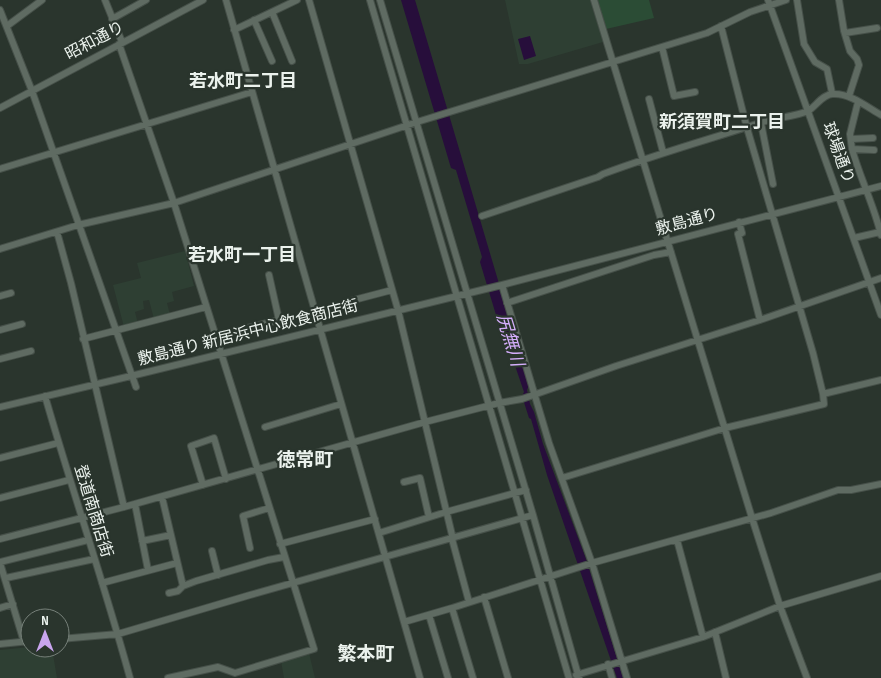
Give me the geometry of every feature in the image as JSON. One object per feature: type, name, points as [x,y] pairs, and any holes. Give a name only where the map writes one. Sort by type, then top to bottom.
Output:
[{"type":"street","points":[[5,26],[42,0]]},
{"type":"street","points":[[106,0],[146,124],[174,202],[268,508],[314,649],[235,673],[218,667],[168,678]]},
{"type":"street","points":[[112,19],[146,0]]},
{"type":"street","name":"昭和通り","points":[[0,108],[203,0]]},
{"type":"street","points":[[226,0],[420,678]]},
{"type":"street","points":[[234,30],[297,0]]},
{"type":"street","points":[[310,0],[398,310],[468,602]]},
{"type":"street","points":[[370,0],[568,678],[703,637],[780,606],[881,576]]},
{"type":"street","points":[[380,0],[526,490],[579,676]]},
{"type":"street","points":[[594,0],[752,518],[780,606],[807,678]]},
{"type":"street","points":[[0,248],[78,225],[174,202],[417,122],[707,33],[769,3],[786,0]]},
{"type":"street","points":[[797,0],[804,44],[815,62],[827,69],[832,93]]},
{"type":"street","points":[[840,0],[850,51],[857,59],[859,65],[849,96]]},
{"type":"street","name":"球場通り","points":[[769,3],[881,315]]},
{"type":"street","points":[[0,10],[32,90],[136,387]]},
{"type":"street","points":[[272,12],[292,61]]},
{"type":"street","points":[[254,20],[272,61]]},
{"type":"street","points":[[562,478],[725,428],[824,404],[823,394],[720,26]]},
{"type":"street","points":[[845,33],[877,28]]},
{"type":"street","points":[[662,47],[674,96],[695,92]]},
{"type":"street","points":[[0,169],[252,92]]},
{"type":"street","points":[[482,216],[598,177],[663,152],[808,111],[824,97],[832,93],[849,96],[881,115]]},
{"type":"street","points":[[649,100],[663,152]]},
{"type":"street","points":[[854,238],[881,234],[852,149],[850,134],[858,102]]},
{"type":"street","points":[[761,123],[773,184]]},
{"type":"street","points":[[851,139],[872,138]]},
{"type":"street","points":[[852,149],[874,150]]},
{"type":"street","points":[[420,172],[431,170]]},
{"type":"street","name":"敷島通り","points":[[466,293],[881,186]]},
{"type":"street","points":[[739,222],[742,233],[738,234],[760,320]]},
{"type":"street","points":[[57,232],[71,283],[124,507]]},
{"type":"street","points":[[507,303],[671,252]]},
{"type":"street","points":[[269,275],[279,320]]},
{"type":"street","points":[[0,539],[162,497],[425,422],[522,399],[881,278]]},
{"type":"street","points":[[501,285],[533,395],[591,563],[627,678]]},
{"type":"street","points":[[350,301],[392,290]]},
{"type":"street","points":[[0,296],[11,293]]},
{"type":"street","points":[[458,296],[466,293]]},
{"type":"street","name":"敷島通り 新居浜中心飲食商店街","points":[[45,396],[458,296]]},
{"type":"street","points":[[83,339],[206,307]]},
{"type":"street","points":[[215,336],[287,318]]},
{"type":"street","points":[[0,330],[22,324]]},
{"type":"street","points":[[1,357],[31,351]]},
{"type":"street","points":[[823,394],[881,380]]},
{"type":"street","points":[[0,407],[45,396]]},
{"type":"street","name":"登道南商店街","points":[[45,396],[130,678]]},
{"type":"street","points":[[266,427],[342,404]]},
{"type":"street","points":[[203,485],[191,446],[214,438],[226,479]]},
{"type":"street","points":[[0,458],[58,443]]},
{"type":"street","points":[[404,482],[420,478],[429,518]]},
{"type":"street","points":[[0,498],[69,480]]},
{"type":"street","points":[[404,622],[591,563],[771,513],[838,490],[851,490],[881,484]]},
{"type":"street","points":[[379,533],[526,490]]},
{"type":"street","points":[[162,497],[183,586]]},
{"type":"street","points":[[135,504],[148,570]]},
{"type":"street","points":[[250,548],[244,516],[268,508]]},
{"type":"street","points":[[70,638],[118,634],[533,515]]},
{"type":"street","points":[[280,544],[375,519]]},
{"type":"street","points":[[142,541],[171,536]]},
{"type":"street","points":[[20,622],[0,562],[88,540]]},
{"type":"street","points":[[677,540],[703,637]]},
{"type":"street","points":[[212,551],[218,575]]},
{"type":"street","points":[[169,593],[178,591],[183,586],[218,575],[284,557]]},
{"type":"street","points":[[6,578],[94,559]]},
{"type":"street","points":[[102,583],[177,563]]},
{"type":"street","points":[[484,597],[508,678]]},
{"type":"street","points":[[0,608],[13,604]]},
{"type":"street","points":[[452,608],[473,678]]},
{"type":"street","points":[[429,615],[448,678]]},
{"type":"street","points":[[715,632],[726,678]]},
{"type":"street","points":[[0,644],[20,642]]},
{"type":"street","points":[[609,664],[612,678]]},
{"type":"shaded area","points":[[505,0],[590,0],[603,42],[528,64],[519,64]]},
{"type":"shaded area","points":[[185,251],[194,286],[172,292],[174,301],[167,303],[170,315],[154,319],[149,300],[143,301],[144,309],[135,312],[138,324],[124,327],[113,285],[141,278],[137,263]]},
{"type":"shaded area","points":[[20,648],[20,658],[54,658],[57,678],[0,678],[0,650]]},
{"type":"shaded area","points":[[309,653],[315,678],[284,678],[281,661]]},
{"type":"green space","points":[[597,0],[649,0],[654,18],[606,29]]},
{"type":"water","name":"尻無川","points":[[401,0],[415,0],[529,385],[527,390],[530,404],[586,559],[623,678],[617,678],[547,475],[531,419],[522,396],[524,392],[508,345],[503,338],[480,262],[482,257],[456,170],[451,168]]},
{"type":"water","points":[[530,36],[536,56],[524,60],[518,39]]},
{"type":"district","name":"若水町二丁目","points":[[243,81]]},
{"type":"district","name":"新須賀町二丁目","points":[[722,122]]},
{"type":"district","name":"若水町一丁目","points":[[242,255]]},
{"type":"district","name":"徳常町","points":[[305,460]]},
{"type":"district","name":"繁本町","points":[[366,654]]}]
